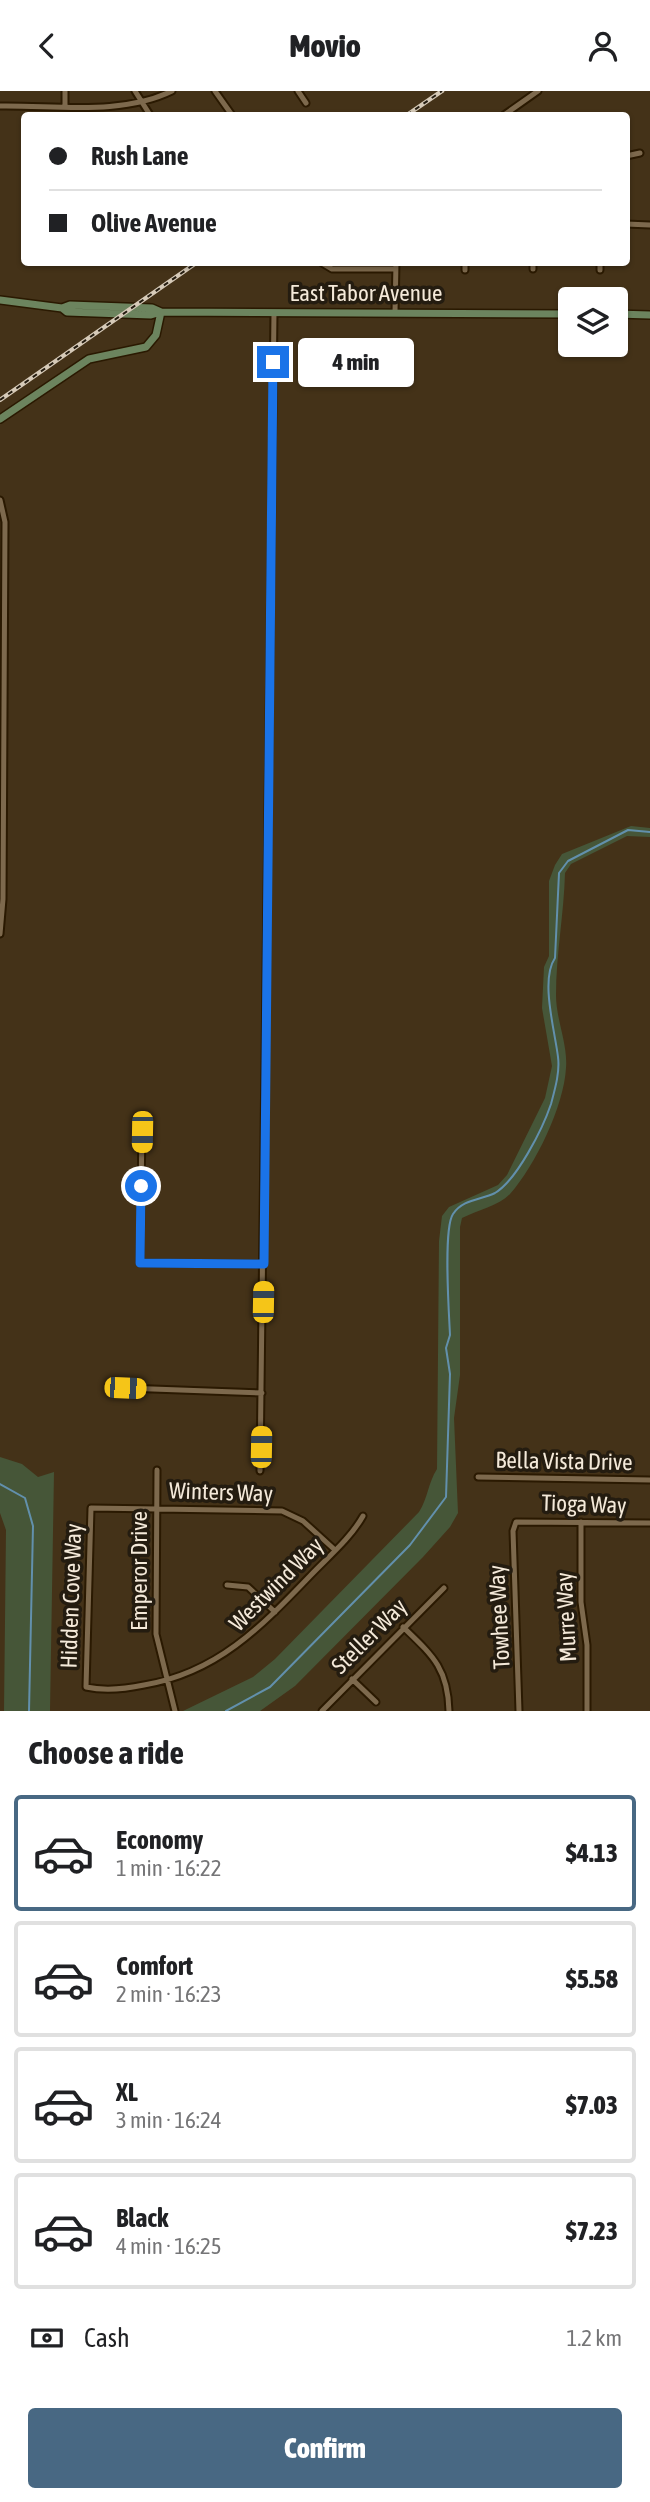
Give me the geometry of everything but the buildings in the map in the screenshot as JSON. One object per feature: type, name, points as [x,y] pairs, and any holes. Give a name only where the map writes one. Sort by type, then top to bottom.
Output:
[{"type":"main road","name":"East Tabor Avenue","points":[[0,300],[62,308],[69,305],[152,308],[161,312],[558,314]]},
{"type":"main road","points":[[0,419],[89,359],[146,347],[156,335],[161,312]]},
{"type":"main road","points":[[628,314],[650,315]]},
{"type":"street","points":[[65,91],[65,105]]},
{"type":"street","points":[[135,91],[148,112]]},
{"type":"street","points":[[0,106],[121,106],[142,103],[172,91]]},
{"type":"street","points":[[215,91],[230,112]]},
{"type":"street","points":[[298,91],[306,103]]},
{"type":"street","points":[[508,112],[538,91]]},
{"type":"street","points":[[630,155],[640,153]]},
{"type":"street","points":[[630,224],[650,225]]},
{"type":"street","points":[[328,266],[332,269],[396,266],[395,311]]},
{"type":"street","points":[[260,1471],[274,313]]},
{"type":"street","points":[[0,501],[5,522],[5,650],[3,899],[0,934]]},
{"type":"street","points":[[142,1127],[140,1263],[264,1264]]},
{"type":"street","points":[[125,1388],[262,1393]]},
{"type":"street","name":"Emperor Drive","points":[[157,1470],[155,1620],[166,1681],[175,1711]]},
{"type":"street","name":"Bella Vista Drive","points":[[478,1477],[650,1480]]},
{"type":"street","name":"Winters Way","points":[[92,1508],[282,1511],[303,1521],[335,1550]]},
{"type":"street","name":"Hidden Cove Way","points":[[92,1508],[86,1687],[110,1689],[166,1681]]},
{"type":"street","name":"Westwind Way","points":[[166,1681],[220,1658],[253,1634],[335,1550],[363,1516]]},
{"type":"street","name":"Murre Way","points":[[581,1521],[581,1602],[587,1645],[587,1711]]},
{"type":"street","name":"Tioga Way","points":[[516,1522],[650,1523]]},
{"type":"street","name":"Towhee Way","points":[[516,1522],[513,1531],[514,1611],[519,1711]]},
{"type":"street","points":[[227,1585],[248,1587],[275,1612]]},
{"type":"street","name":"Steller Way","points":[[322,1711],[444,1588]]},
{"type":"street","points":[[403,1627],[435,1659],[444,1675],[449,1711]]},
{"type":"street","points":[[352,1679],[376,1702]]},
{"type":"green space","points":[[631,826],[650,828],[650,837],[627,836],[571,864],[565,873],[556,995],[566,1068],[560,1100],[547,1135],[529,1168],[510,1194],[494,1205],[462,1218],[460,1375],[454,1418],[458,1513],[450,1527],[423,1557],[295,1686],[260,1711],[183,1711],[253,1677],[275,1659],[422,1507],[437,1469],[439,1241],[442,1216],[449,1207],[498,1185],[507,1175],[545,1098],[552,1066],[542,1008],[544,967],[549,956],[549,881],[555,865],[562,854]]},
{"type":"green space","points":[[0,1457],[22,1464],[38,1477],[54,1472],[50,1711],[4,1711],[6,1530],[0,1513]]},
{"type":"waterway","points":[[226,1711],[270,1687],[410,1545],[446,1497],[450,1374],[446,1348],[450,1335],[447,1272],[450,1223],[453,1214],[462,1205],[495,1193],[512,1177],[536,1139],[551,1104],[558,1063],[549,979],[555,958],[559,873],[568,861],[628,830],[650,832]]},
{"type":"waterway","points":[[0,1484],[25,1498],[33,1526],[29,1711]]},
{"type":"railway","points":[[411,112],[442,91]]},
{"type":"railway","points":[[0,400],[192,266]]},
{"type":"route","points":[[141,1186],[140,1263],[264,1264],[273,362]]}]
